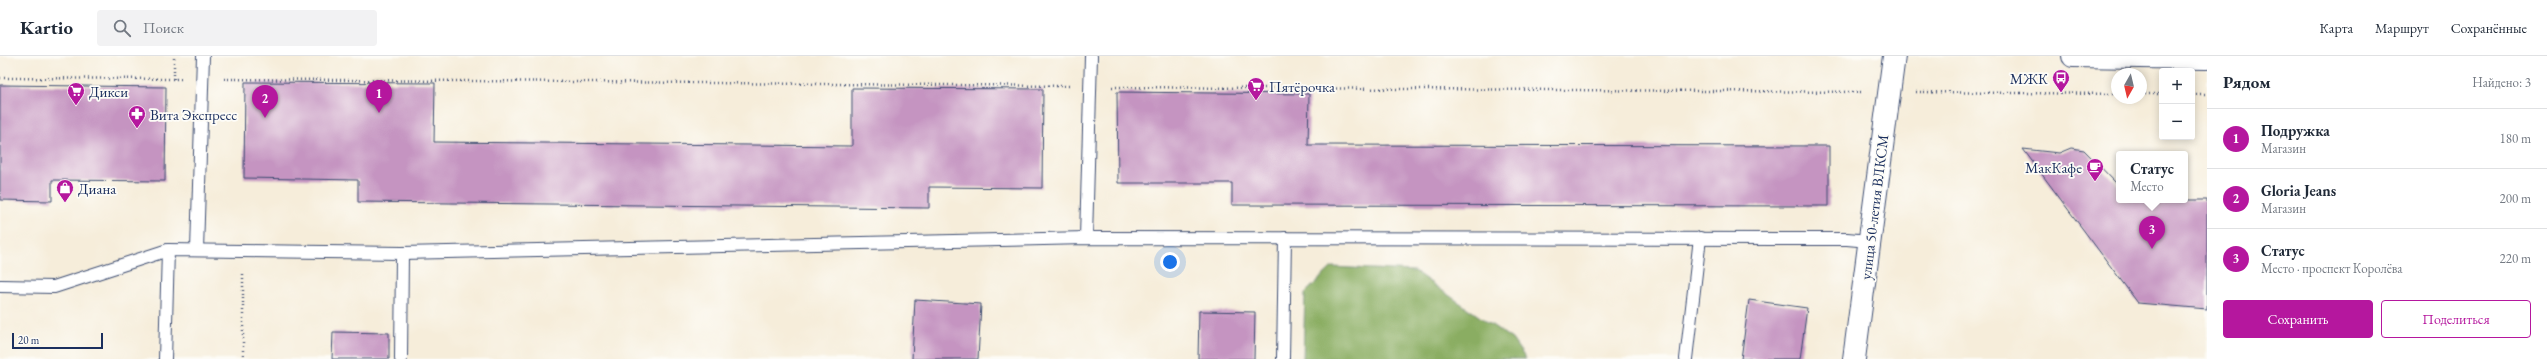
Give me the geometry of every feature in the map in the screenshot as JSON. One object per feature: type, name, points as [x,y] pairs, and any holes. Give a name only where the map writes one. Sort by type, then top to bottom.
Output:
[{"type":"street","name":"улица 50-летия ВЛКСМ","points":[[1854,359],[1894,56]]},
{"type":"street","points":[[2073,56],[2207,58]]},
{"type":"lane","points":[[197,250],[203,56]]},
{"type":"lane","points":[[1086,238],[1091,56]]},
{"type":"lane","points":[[0,286],[54,287],[168,250],[402,253],[1086,238],[1700,238],[1847,239],[1869,241]]},
{"type":"lane","points":[[1283,359],[1285,238]]},
{"type":"lane","points":[[1686,359],[1700,238]]},
{"type":"lane","points":[[165,359],[168,250]]},
{"type":"lane","points":[[401,359],[402,253]]},
{"type":"path","points":[[174,56],[174,79]]},
{"type":"path","points":[[0,78],[2111,94]]},
{"type":"path","points":[[2147,94],[2159,94]]},
{"type":"path","points":[[2195,94],[2207,94]]},
{"type":"path","points":[[243,359],[244,251]]},
{"type":"green space","points":[[1332,267],[1414,271],[1512,339],[1526,359],[1303,359],[1305,293]]},
{"type":"building","points":[[245,82],[435,83],[434,142],[852,146],[852,88],[1043,89],[1042,188],[929,187],[929,208],[358,202],[358,180],[244,178]]},
{"type":"building","points":[[0,85],[166,87],[165,181],[52,180],[52,201],[0,200]]},
{"type":"building","points":[[1117,92],[1309,94],[1308,145],[1829,146],[1829,206],[1232,205],[1232,183],[1118,183]]},
{"type":"building","points":[[2071,148],[2084,150],[2116,183],[2116,203],[2188,203],[2188,200],[2207,200],[2207,309],[2138,303],[2023,149],[2059,153]]},
{"type":"building","points":[[915,300],[981,304],[978,359],[912,359]]},
{"type":"building","points":[[1749,300],[1807,308],[1800,359],[1741,359]]},
{"type":"building","points":[[1199,311],[1255,312],[1254,359],[1198,359]]},
{"type":"building","points":[[333,332],[389,333],[389,359],[332,359]]},
{"type":"place","name":"МЖК","points":[[2061,93]]},
{"type":"place","name":"Пятёрочка","points":[[1256,101]]},
{"type":"place","name":"Дикси","points":[[76,106]]},
{"type":"place","name":"Подружка","points":[[379,113]]},
{"type":"place","name":"Gloria Jeans","points":[[265,118]]},
{"type":"place","name":"Вита Экспресс","points":[[137,129]]},
{"type":"place","name":"МакКафе","points":[[2095,182]]},
{"type":"place","name":"Диана","points":[[65,203]]},
{"type":"place","name":"Статус","points":[[2152,249]]}]
